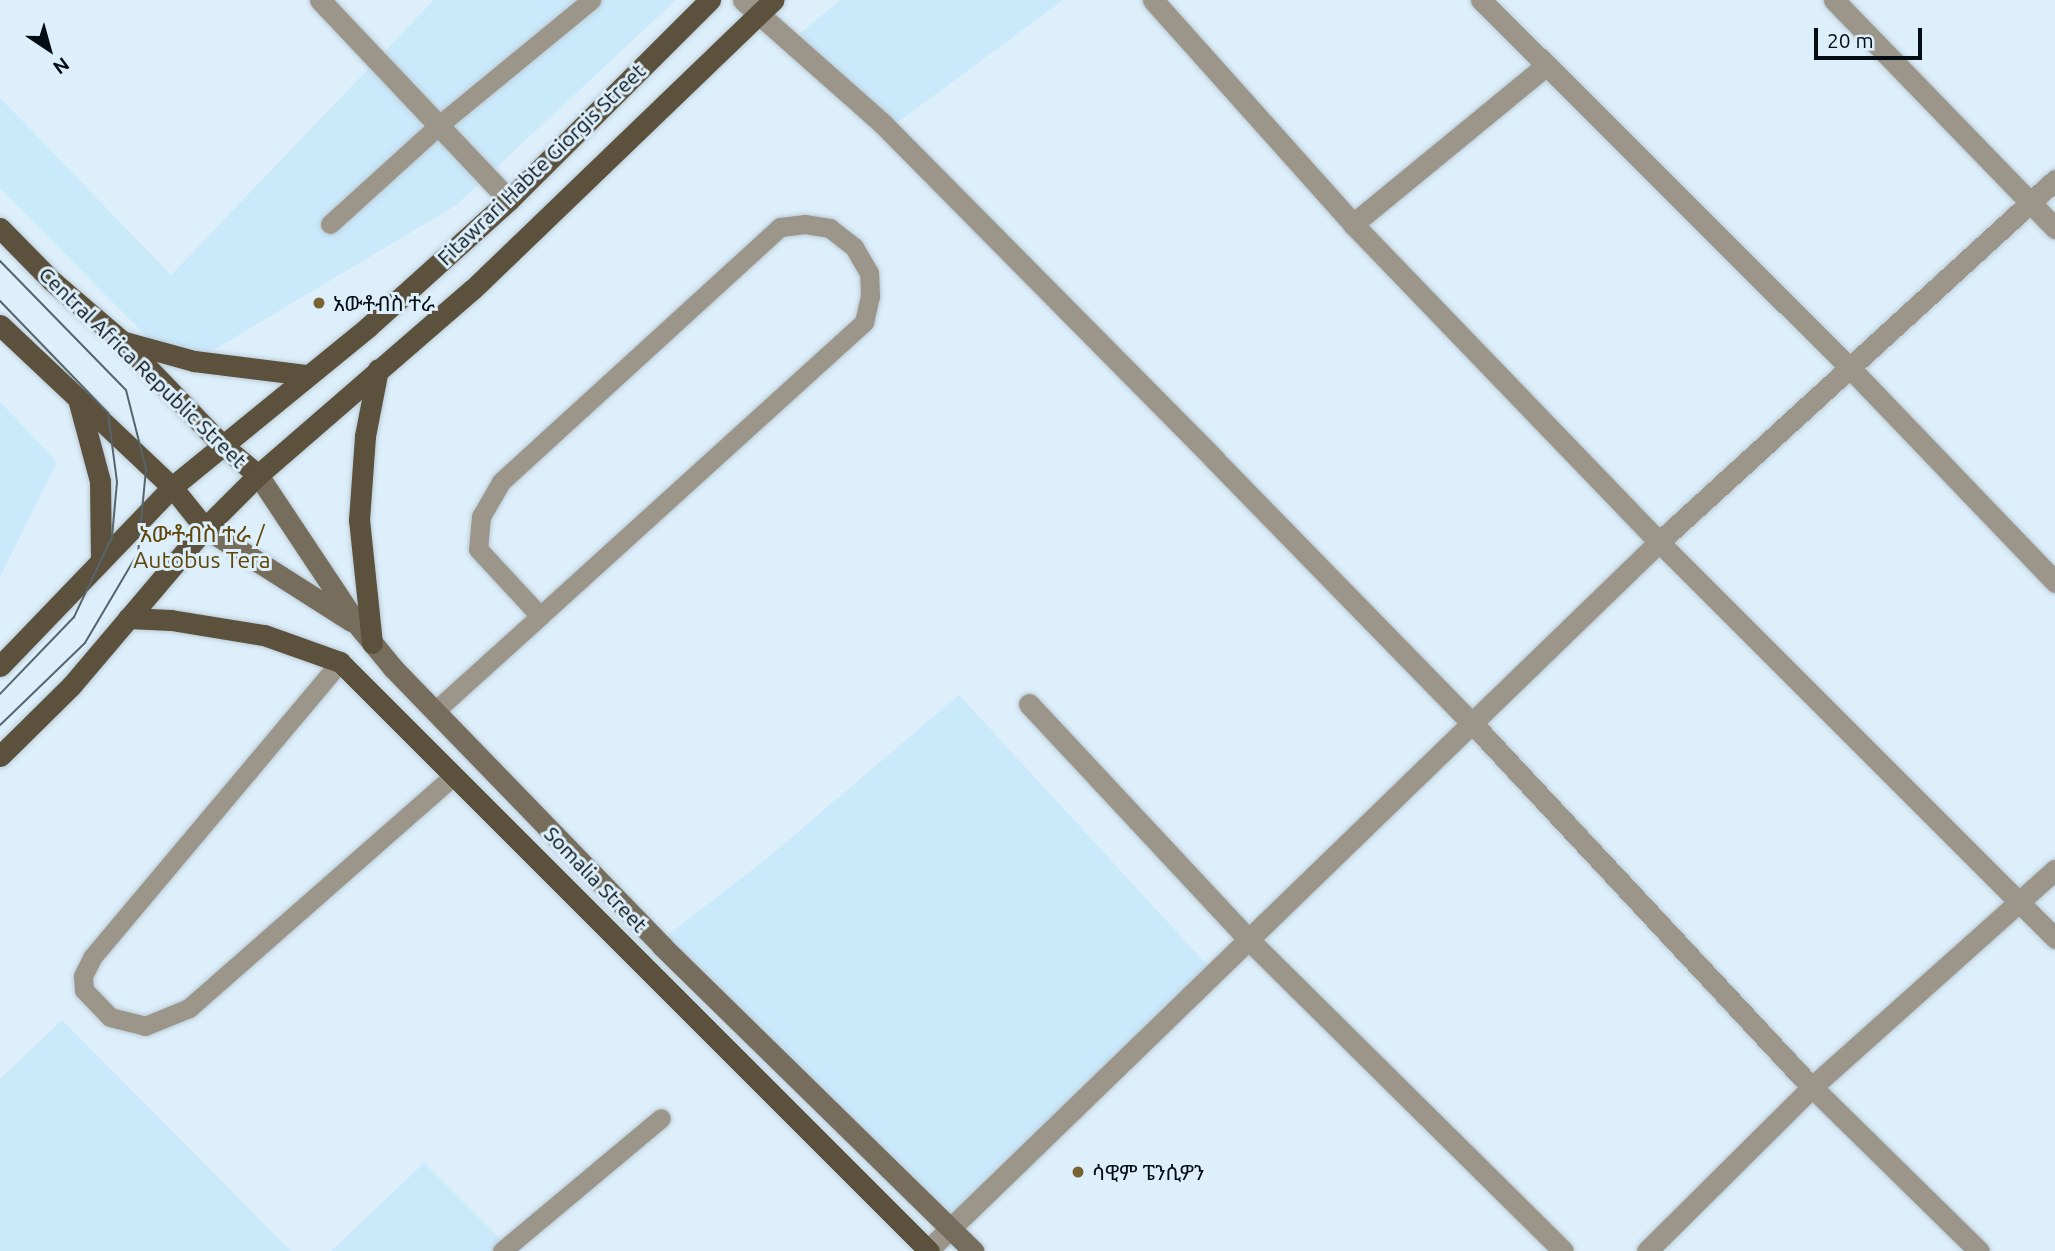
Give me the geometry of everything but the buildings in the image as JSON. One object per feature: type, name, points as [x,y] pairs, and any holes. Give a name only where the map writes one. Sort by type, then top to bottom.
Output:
[{"type":"main road","name":"Fitawrari Habte Giorgis Street","points":[[0,666],[172,488],[221,444],[368,327],[509,200],[710,0]]},
{"type":"main road","points":[[0,756],[71,686],[205,528],[258,475],[525,240],[758,4]]},
{"type":"main road","name":"Central Africa Republic Street","points":[[0,228],[52,281],[123,342],[221,444],[258,475]]},
{"type":"main road","points":[[0,326],[172,488],[205,528],[357,624]]},
{"type":"main road","points":[[123,342],[194,361],[307,375]]},
{"type":"main road","points":[[372,643],[359,520],[365,436],[379,369]]},
{"type":"main road","points":[[78,399],[100,481],[101,560]]},
{"type":"main road","name":"Somalia Street","points":[[258,475],[372,643],[662,946],[973,1251]]},
{"type":"main road","points":[[128,618],[171,620],[264,635],[340,662],[928,1251]]},
{"type":"street","points":[[320,0],[509,200]]},
{"type":"street","points":[[1153,0],[1353,225],[1660,542],[2055,938]]},
{"type":"street","points":[[1481,0],[1544,67],[1852,370],[2055,582]]},
{"type":"street","points":[[1834,0],[2055,228]]},
{"type":"street","points":[[758,4],[883,124],[1472,723],[1812,1087],[1979,1251]]},
{"type":"street","points":[[1353,225],[1544,67]]},
{"type":"street","points":[[928,1251],[1660,542],[1852,370],[2055,180]]},
{"type":"street","points":[[1029,704],[1248,939],[1563,1251]]},
{"type":"street","points":[[1647,1251],[1812,1087],[2055,870]]},
{"type":"lane","points":[[330,224],[439,125],[591,0]]},
{"type":"lane","points":[[435,711],[864,323],[869,273],[854,247],[830,228],[805,224],[780,227],[501,482],[481,516],[478,549],[540,616]]},
{"type":"lane","points":[[340,662],[92,958],[83,976],[84,990],[110,1017],[145,1026],[189,1008],[454,775]]},
{"type":"lane","points":[[502,1251],[661,1118]]},
{"type":"shaded area","points":[[434,0],[676,0],[455,206],[180,370],[0,188],[0,98],[171,275]]},
{"type":"shaded area","points":[[840,0],[1063,0],[886,131],[796,37]]},
{"type":"shaded area","points":[[0,402],[57,462],[0,577]]},
{"type":"shaded area","points":[[959,695],[1209,967],[943,1227],[655,945],[765,860]]},
{"type":"shaded area","points":[[62,1020],[291,1251],[0,1251],[0,1079]]},
{"type":"shaded area","points":[[424,1163],[512,1251],[331,1251]]},
{"type":"tram line","points":[[0,261],[126,390],[146,469],[138,553],[85,643],[0,725]]},
{"type":"tram line","points":[[0,301],[108,413],[117,482],[112,537],[74,617],[0,694]]},
{"type":"place","name":"አውቶብስ ተራ","points":[[319,303]]},
{"type":"place","name":"ሳዊም ፔንሲዎን","points":[[1078,1172]]},
{"type":"district","name":"አውቶብስ ተራ / Autobus Tera","points":[[202,547]]}]
